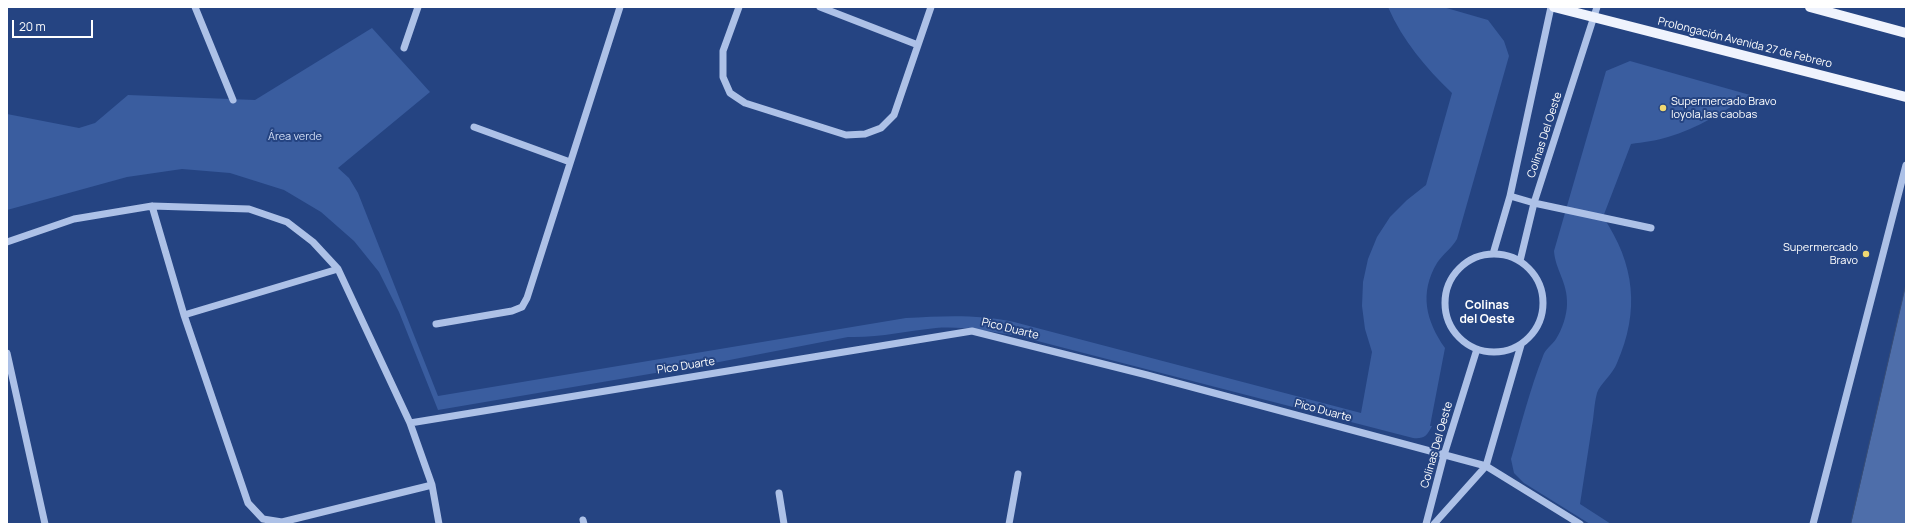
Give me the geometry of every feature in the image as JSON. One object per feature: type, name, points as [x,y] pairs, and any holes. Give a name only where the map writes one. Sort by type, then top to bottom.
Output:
[{"type":"main road","name":"Prolongación Avenida 27 de Febrero","points":[[1554,7],[1596,12],[1906,97]]},
{"type":"main road","points":[[1812,7],[1906,33]]},
{"type":"street","points":[[195,7],[233,100]]},
{"type":"street","points":[[404,48],[418,7]]},
{"type":"street","points":[[436,324],[512,311],[522,307],[527,298],[620,7]]},
{"type":"street","points":[[739,7],[723,51],[723,77],[730,93],[745,103],[846,135],[865,134],[881,128],[894,115],[931,7]]},
{"type":"street","points":[[820,7],[918,45]]},
{"type":"street","name":"Colinas Del Oeste","points":[[1493,254],[1510,196],[1550,7]]},
{"type":"street","name":"Colinas Del Oeste","points":[[1520,261],[1534,203],[1596,12]]},
{"type":"street","points":[[474,127],[570,162]]},
{"type":"street","points":[[1813,524],[1906,165]]},
{"type":"street","points":[[1510,196],[1534,203],[1651,228]]},
{"type":"street","points":[[7,242],[74,219],[152,206],[249,209],[287,222],[313,242],[338,269],[410,423],[432,485],[439,524]]},
{"type":"street","points":[[152,206],[184,315],[248,503],[263,519],[282,522],[432,485]]},
{"type":"street","points":[[1493,254],[1507,255],[1520,261],[1533,271],[1541,286],[1544,302],[1542,318],[1534,333],[1521,344],[1507,351],[1492,352],[1477,349],[1463,342],[1453,330],[1447,317],[1444,302],[1447,287],[1454,274],[1465,263],[1478,256],[1493,254]]},
{"type":"street","points":[[184,315],[338,269]]},
{"type":"street","name":"Pico Duarte","points":[[410,423],[972,331],[1147,375],[1486,466],[1580,524]]},
{"type":"street","points":[[1434,524],[1486,466],[1521,344]]},
{"type":"street","name":"Colinas Del Oeste","points":[[1426,524],[1444,455],[1477,349]]},
{"type":"street","points":[[7,353],[45,524]]},
{"type":"street","points":[[1009,524],[1018,474]]},
{"type":"street","points":[[779,493],[784,524]]},
{"type":"green space","name":"Área verde","points":[[1388,7],[1443,7],[1488,20],[1504,41],[1509,56],[1457,239],[1437,263],[1431,274],[1428,285],[1427,307],[1429,317],[1438,338],[1445,348],[1430,426],[1432,426],[1427,434],[1420,438],[1413,438],[1018,336],[957,328],[936,328],[881,335],[848,337],[714,363],[438,410],[399,312],[379,272],[354,241],[321,212],[284,190],[230,173],[182,169],[127,177],[7,210],[7,114],[79,128],[95,123],[128,95],[255,100],[372,28],[430,92],[338,168],[349,178],[358,193],[438,396],[906,318],[960,316],[1000,319],[1014,322],[1361,413],[1372,352],[1365,329],[1362,306],[1363,282],[1368,259],[1377,237],[1390,217],[1407,200],[1426,185],[1452,93],[1416,53],[1401,31]]},
{"type":"green space","points":[[1630,61],[1750,95],[1710,119],[1679,134],[1631,144],[1603,217],[1614,235],[1628,270],[1631,288],[1631,306],[1629,325],[1617,363],[1597,393],[1580,504],[1611,524],[1590,524],[1524,483],[1514,473],[1511,459],[1538,369],[1545,351],[1558,335],[1565,318],[1567,308],[1566,289],[1554,251],[1606,71]]},
{"type":"building","points":[[1906,284],[1906,524],[1851,524]]},
{"type":"place","name":"Supermercado Bravo loyola,las caobas","points":[[1663,108]]},
{"type":"place","name":"Supermercado Bravo","points":[[1866,254]]},
{"type":"district","name":"Colinas del Oeste","points":[[1487,313]]}]
